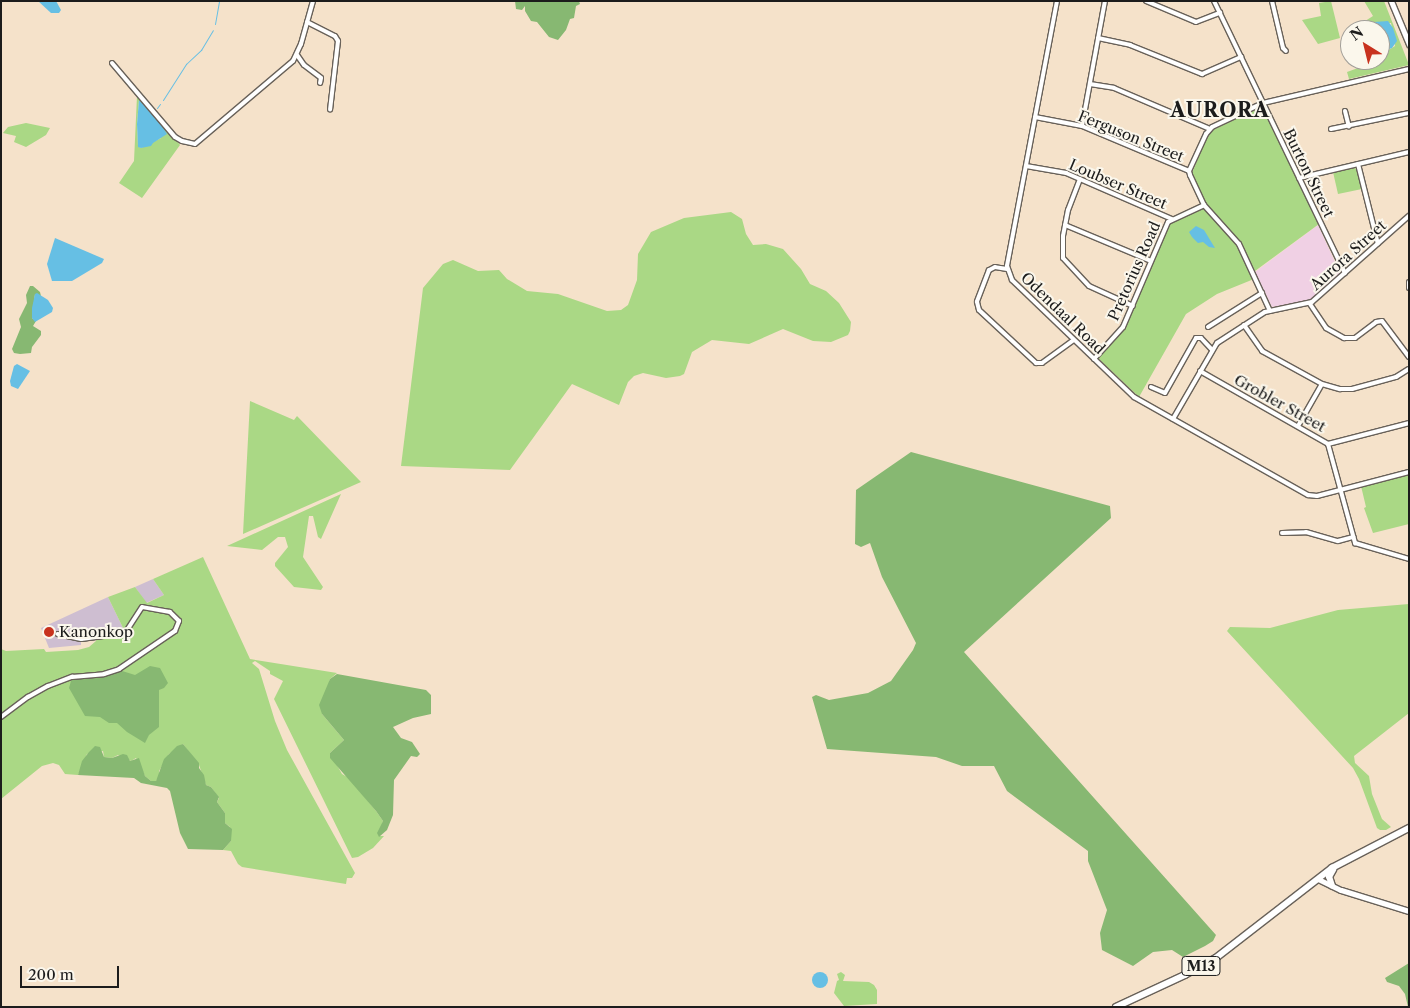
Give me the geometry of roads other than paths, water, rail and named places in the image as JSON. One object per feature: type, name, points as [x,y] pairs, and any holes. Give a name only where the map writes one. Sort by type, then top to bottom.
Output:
[{"type":"main road","points":[[1391,1],[1409,44]]},
{"type":"main road","name":"M13","points":[[1116,1007],[1185,975],[1216,958],[1340,863],[1409,828]]},
{"type":"main road","points":[[1332,886],[1329,875],[1340,863]]},
{"type":"main road","points":[[1318,879],[1332,886],[1409,911]]},
{"type":"street","points":[[112,62],[176,137],[182,141],[195,144],[281,72],[297,55],[313,1]]},
{"type":"street","name":"Odendaal Road","points":[[1057,1],[1007,269],[1016,285],[1134,397],[1314,496],[1340,490]]},
{"type":"street","points":[[1082,126],[1105,1]]},
{"type":"street","points":[[1146,1],[1194,22],[1200,22],[1220,13]]},
{"type":"street","name":"Burton Street","points":[[1214,1],[1345,273]]},
{"type":"street","points":[[1272,1],[1283,48],[1286,51]]},
{"type":"street","points":[[307,22],[335,36],[338,41],[330,110]]},
{"type":"street","points":[[1098,38],[1133,46],[1202,74],[1241,57]]},
{"type":"street","points":[[297,55],[302,64],[321,78],[320,83]]},
{"type":"street","points":[[1270,311],[1237,241],[1204,205],[1189,171],[1210,128],[1263,103],[1409,69]]},
{"type":"street","points":[[1090,84],[1114,88],[1210,128]]},
{"type":"street","points":[[1345,111],[1349,127]]},
{"type":"street","points":[[1331,129],[1409,114]]},
{"type":"street","name":"Ferguson Street","points":[[1035,116],[1082,126],[1189,171]]},
{"type":"street","points":[[1299,178],[1409,152]]},
{"type":"street","points":[[1358,164],[1378,244]]},
{"type":"street","name":"Loubser Street","points":[[1026,166],[1062,172],[1172,219]]},
{"type":"street","points":[[1080,179],[1065,225],[1061,248],[1063,258],[1068,266],[1093,288],[1133,306]]},
{"type":"street","name":"Pretorius Road","points":[[1094,359],[1123,327],[1166,225],[1172,219],[1204,205]]},
{"type":"street","name":"Aurora Street","points":[[1173,419],[1212,350],[1220,341],[1270,311],[1310,304],[1408,218]]},
{"type":"street","points":[[1065,225],[1151,261]]},
{"type":"street","points":[[1007,269],[995,267],[989,270],[977,302],[979,310],[1036,363],[1042,363],[1074,340]]},
{"type":"street","points":[[1409,282],[1409,288]]},
{"type":"street","points":[[1208,327],[1262,293]]},
{"type":"street","points":[[1310,304],[1326,328],[1344,338],[1357,336],[1379,321],[1384,323],[1409,356]]},
{"type":"street","points":[[1244,325],[1262,351],[1322,384],[1352,389],[1396,377],[1409,369]]},
{"type":"street","points":[[1152,387],[1163,394],[1166,393],[1196,338],[1201,338],[1212,350]]},
{"type":"street","name":"Grobler Street","points":[[1200,371],[1328,444],[1409,423]]},
{"type":"street","points":[[1298,426],[1322,384]]},
{"type":"street","points":[[1328,444],[1353,538],[1360,546],[1409,559]]},
{"type":"street","points":[[1340,490],[1409,472]]},
{"type":"street","points":[[1282,533],[1306,532],[1338,541],[1353,538]]},
{"type":"street","points":[[1,717],[24,700],[48,686],[72,677],[106,674],[119,669],[175,631],[179,621],[176,616],[168,611],[142,607],[128,630],[123,633],[81,638],[58,634]]},
{"type":"water","points":[[38,1],[56,1],[61,10],[59,13],[51,13]]},
{"type":"water","points":[[1390,24],[1397,41],[1390,49]]},
{"type":"water","points":[[139,100],[160,123],[167,134],[151,146],[141,148],[138,147],[137,124]]},
{"type":"water","points":[[1196,226],[1204,230],[1215,248],[1209,247],[1203,242],[1198,243],[1192,237],[1189,232]]},
{"type":"water","points":[[55,238],[104,259],[102,263],[72,281],[52,281],[47,264]]},
{"type":"water","points":[[37,293],[48,300],[53,308],[52,312],[35,322],[32,318],[32,308],[35,294]]},
{"type":"water","points":[[17,364],[30,371],[18,389],[11,386],[10,381],[14,366]]},
{"type":"water","points":[[820,972],[828,980],[820,988],[812,980]]},
{"type":"waterway","points":[[215,24],[219,1]]},
{"type":"waterway","points":[[163,100],[186,64],[201,50],[213,30]]},
{"type":"waterway","points":[[157,108],[160,104]]},
{"type":"place","name":"Kanonkop","points":[[49,632]]},
{"type":"district","name":"AURORA","points":[[1220,110]]}]
